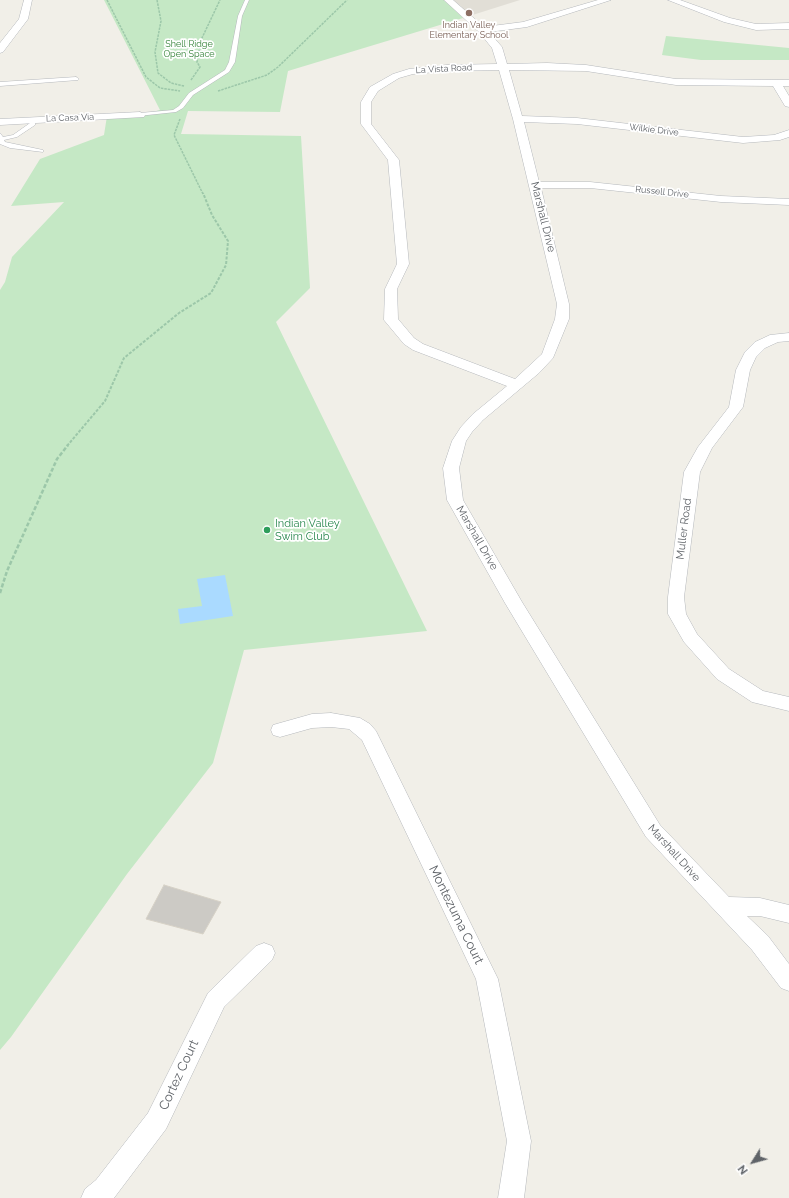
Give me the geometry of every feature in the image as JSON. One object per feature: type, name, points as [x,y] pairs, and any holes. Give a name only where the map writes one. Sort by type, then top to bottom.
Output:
[{"type":"street","points":[[0,50],[23,19],[28,0]]},
{"type":"street","name":"Marshall Drive","points":[[448,0],[482,30],[498,47],[535,185],[564,304],[562,320],[548,355],[517,385],[478,417],[459,441],[451,468],[455,500],[514,603],[652,830],[676,857],[760,943],[789,981]]},
{"type":"street","points":[[482,30],[524,25],[607,0]]},
{"type":"street","points":[[672,0],[727,20],[749,25],[789,26]]},
{"type":"street","name":"La Vista Road","points":[[517,385],[418,347],[409,341],[391,320],[391,289],[404,264],[392,160],[366,124],[366,102],[374,89],[396,76],[425,70],[504,66],[586,68],[676,82],[789,83]]},
{"type":"street","points":[[776,83],[789,104]]},
{"type":"street","name":"La Casa Via","points":[[0,122],[33,119],[140,115]]},
{"type":"street","name":"Wilkie Drive","points":[[518,119],[577,121],[743,140],[776,138],[789,133]]},
{"type":"street","name":"Russell Drive","points":[[535,185],[590,185],[721,199],[789,202]]},
{"type":"street","name":"Muller Road","points":[[789,337],[775,338],[760,345],[750,356],[744,370],[736,408],[705,447],[692,472],[676,597],[677,614],[690,638],[723,674],[758,697],[789,704]]},
{"type":"street","name":"Montezuma Court","points":[[280,730],[312,721],[331,720],[353,723],[363,729],[369,736],[487,979],[519,1140],[511,1198]]},
{"type":"street","points":[[725,906],[760,907],[789,914]]},
{"type":"street","name":"Cortez Court","points":[[94,1198],[105,1189],[157,1121],[216,1000],[264,953]]},
{"type":"lane","points":[[140,115],[174,111],[181,107],[189,93],[222,74],[230,67],[240,16],[247,0]]},
{"type":"lane","points":[[0,84],[76,79]]},
{"type":"lane","points":[[33,119],[33,124],[15,136],[0,138],[2,142],[10,146],[41,151]]},
{"type":"path","points":[[107,0],[146,77],[160,88],[189,93],[208,94],[267,75],[286,61],[328,16],[347,0]]},
{"type":"path","points":[[157,0],[161,21],[155,52],[158,73],[171,83],[185,87],[189,93]]},
{"type":"path","points":[[185,87],[200,68],[197,62],[201,40],[220,0]]},
{"type":"path","points":[[0,593],[7,571],[58,459],[80,429],[105,401],[124,358],[179,313],[211,293],[226,265],[228,241],[212,215],[203,193],[174,135],[181,118]]},
{"type":"shaded area","name":"Indian Valley Elementary School","points":[[446,0],[520,0],[463,18]]},
{"type":"green space","name":"Shell Ridge Open Space","points":[[104,0],[446,0],[463,18],[288,71],[280,112],[188,111],[181,134],[301,136],[310,288],[276,322],[427,631],[244,650],[213,763],[127,874],[11,1037],[0,1050],[0,290],[5,282],[12,257],[64,202],[11,206],[40,159],[104,135],[107,116],[140,115],[160,110]]},
{"type":"green space","points":[[666,36],[789,48],[789,60],[701,60],[662,55]]},
{"type":"water","points":[[225,575],[233,616],[180,624],[178,609],[202,606],[197,579]]},
{"type":"building","points":[[164,885],[221,902],[203,934],[146,919]]},
{"type":"place","name":"Indian Valley Elementary School","points":[[469,13]]},
{"type":"place","name":"Indian Valley Swim Club","points":[[267,530]]}]
